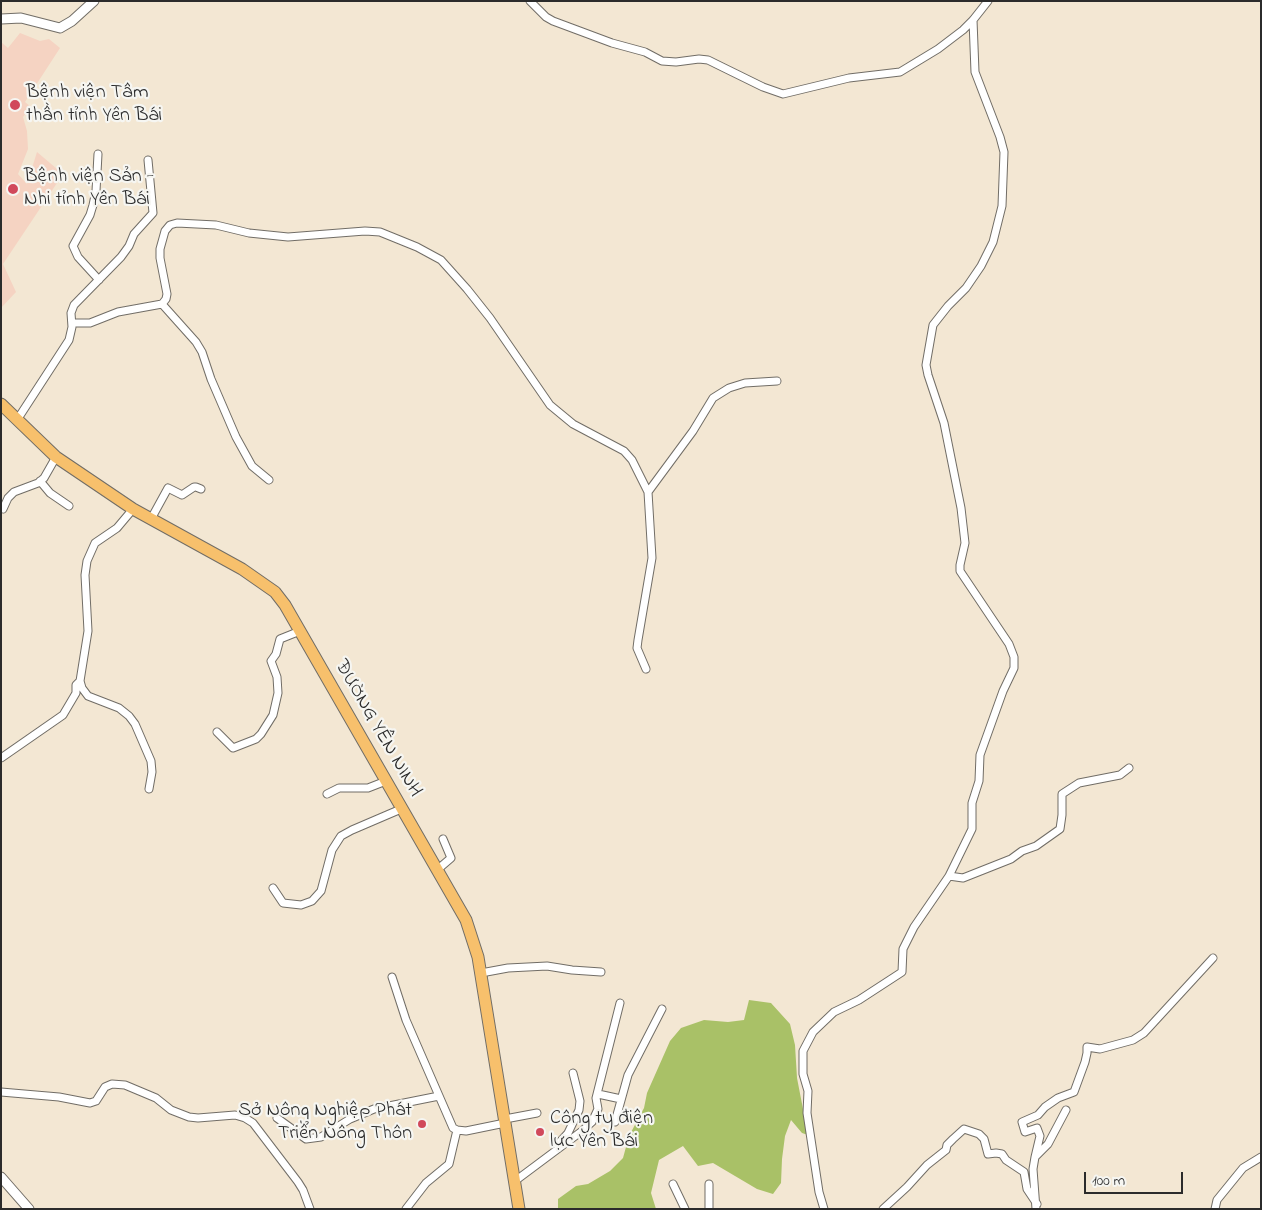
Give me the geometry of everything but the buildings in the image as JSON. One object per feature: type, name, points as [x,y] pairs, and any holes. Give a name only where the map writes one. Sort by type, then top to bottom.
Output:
[{"type":"main road","name":"ĐƯỜNG YÊN NINH","points":[[1,404],[56,458],[151,520],[242,569],[275,592],[285,605],[466,920],[481,973],[519,1209]]},
{"type":"street","points":[[1,19],[21,18],[60,28],[72,21],[94,1]]},
{"type":"street","points":[[530,1],[546,17],[553,21],[612,43],[645,52],[662,61],[676,62],[704,59],[763,88],[784,94],[849,78],[900,72],[938,50],[973,20],[988,1]]},
{"type":"street","points":[[824,1209],[819,1192],[808,1113],[808,1091],[803,1074],[803,1051],[813,1032],[834,1012],[859,1000],[902,972],[903,949],[914,927],[949,876],[972,829],[972,803],[979,781],[980,756],[1015,662],[1009,644],[960,571],[965,542],[961,508],[944,423],[926,365],[933,325],[966,288],[981,266],[993,242],[1002,206],[1004,152],[975,72],[973,20]]},
{"type":"street","points":[[98,154],[93,205],[90,215],[73,246],[78,257],[99,280]]},
{"type":"street","points":[[17,420],[71,335],[71,313],[73,308],[126,251],[134,234],[153,212],[148,160]]},
{"type":"street","points":[[72,322],[90,323],[118,312],[162,304],[168,294],[160,258],[160,249],[165,231],[170,225],[177,223],[216,225],[249,233],[288,237],[365,230],[380,232],[417,247],[441,260],[500,331],[550,405],[574,424],[624,451],[632,460],[648,492],[652,558],[638,640],[638,648],[646,669]]},
{"type":"street","points":[[162,304],[196,342],[202,352],[211,379],[236,437],[252,466],[269,480]]},
{"type":"street","points":[[648,492],[693,432],[705,408],[713,398],[729,388],[745,383],[777,381]]},
{"type":"street","points":[[3,509],[8,498],[14,492],[40,481],[56,458]]},
{"type":"street","points":[[40,481],[50,494],[69,506]]},
{"type":"street","points":[[151,520],[168,488],[182,495],[196,486],[201,490]]},
{"type":"street","points":[[133,509],[117,528],[95,542],[87,561],[85,575],[88,632],[80,681],[86,694],[119,708],[135,724],[151,762],[152,772],[149,789]]},
{"type":"street","points":[[217,732],[233,748],[256,739],[262,734],[274,714],[278,693],[277,677],[271,661],[276,654],[280,639],[300,631]]},
{"type":"street","points":[[1,758],[63,715],[76,693],[76,685],[80,681]]},
{"type":"street","points":[[949,876],[963,878],[1011,859],[1022,851],[1036,846],[1060,829],[1062,794],[1079,783],[1120,775],[1129,768]]},
{"type":"street","points":[[327,794],[339,788],[368,788],[386,781]]},
{"type":"street","points":[[273,888],[283,903],[301,905],[312,901],[321,891],[332,850],[341,836],[401,809]]},
{"type":"street","points":[[437,870],[451,858],[443,839]]},
{"type":"street","points":[[1036,1206],[1033,1169],[1040,1136],[1037,1128],[1025,1132],[1022,1122],[1038,1115],[1045,1107],[1058,1098],[1074,1092],[1087,1053],[1087,1047],[1100,1049],[1133,1040],[1144,1033],[1214,958]]},
{"type":"street","points":[[481,973],[508,968],[547,966],[601,972]]},
{"type":"street","points":[[392,977],[406,1020],[451,1125],[457,1130]]},
{"type":"street","points":[[515,1181],[592,1122],[598,1109],[598,1094],[620,1004]]},
{"type":"street","points":[[615,1122],[628,1075],[662,1010]]},
{"type":"street","points":[[546,1158],[568,1133],[578,1110],[580,1101],[573,1073]]},
{"type":"street","points":[[1,1092],[60,1097],[90,1103],[96,1101],[105,1086],[112,1084],[125,1085],[156,1098],[171,1110],[193,1118],[235,1115],[245,1118],[252,1123],[298,1182],[310,1209]]},
{"type":"street","points":[[598,1094],[621,1099]]},
{"type":"street","points":[[277,1118],[306,1139],[321,1137],[350,1119],[374,1109],[439,1096]]},
{"type":"street","points":[[1035,1157],[1048,1144],[1066,1110]]},
{"type":"street","points":[[457,1130],[537,1113]]},
{"type":"street","points":[[883,1209],[907,1187],[926,1165],[946,1150],[947,1145],[964,1128],[979,1134],[984,1139],[988,1154],[996,1152],[1002,1154],[1006,1160],[1024,1172],[1027,1189],[1036,1206]]},
{"type":"street","points":[[406,1209],[426,1183],[449,1164],[457,1130]]},
{"type":"street","points":[[1215,1209],[1217,1200],[1243,1168],[1261,1157]]},
{"type":"street","points":[[1,1177],[29,1209]]},
{"type":"street","points":[[673,1184],[685,1209]]},
{"type":"street","points":[[709,1184],[709,1209]]},
{"type":"shaded area","points":[[20,33],[40,41],[49,39],[60,48],[25,102],[31,107],[23,117],[27,131],[28,149],[18,174],[27,184],[37,152],[63,174],[3,264],[16,292],[1,308],[1,42],[8,48]]},
{"type":"green space","points":[[749,1000],[771,1003],[790,1024],[795,1045],[797,1078],[808,1135],[802,1133],[791,1120],[785,1136],[781,1183],[773,1194],[757,1189],[713,1163],[698,1166],[683,1146],[659,1160],[651,1193],[656,1209],[558,1209],[558,1199],[576,1186],[588,1184],[610,1171],[623,1158],[629,1136],[644,1108],[647,1093],[670,1041],[681,1028],[704,1020],[728,1022],[744,1020]]},
{"type":"place","name":"Bệnh viện Tâm thần tỉnh Yên Bái","points":[[15,105]]},
{"type":"place","name":"Bệnh viện Sản - Nhi tỉnh Yên Bái","points":[[13,189]]},
{"type":"place","name":"Sở Nông Nghiệp Phát Triển Nông Thôn","points":[[422,1124]]},
{"type":"place","name":"Công ty điện lực Yên Bái","points":[[540,1132]]}]
